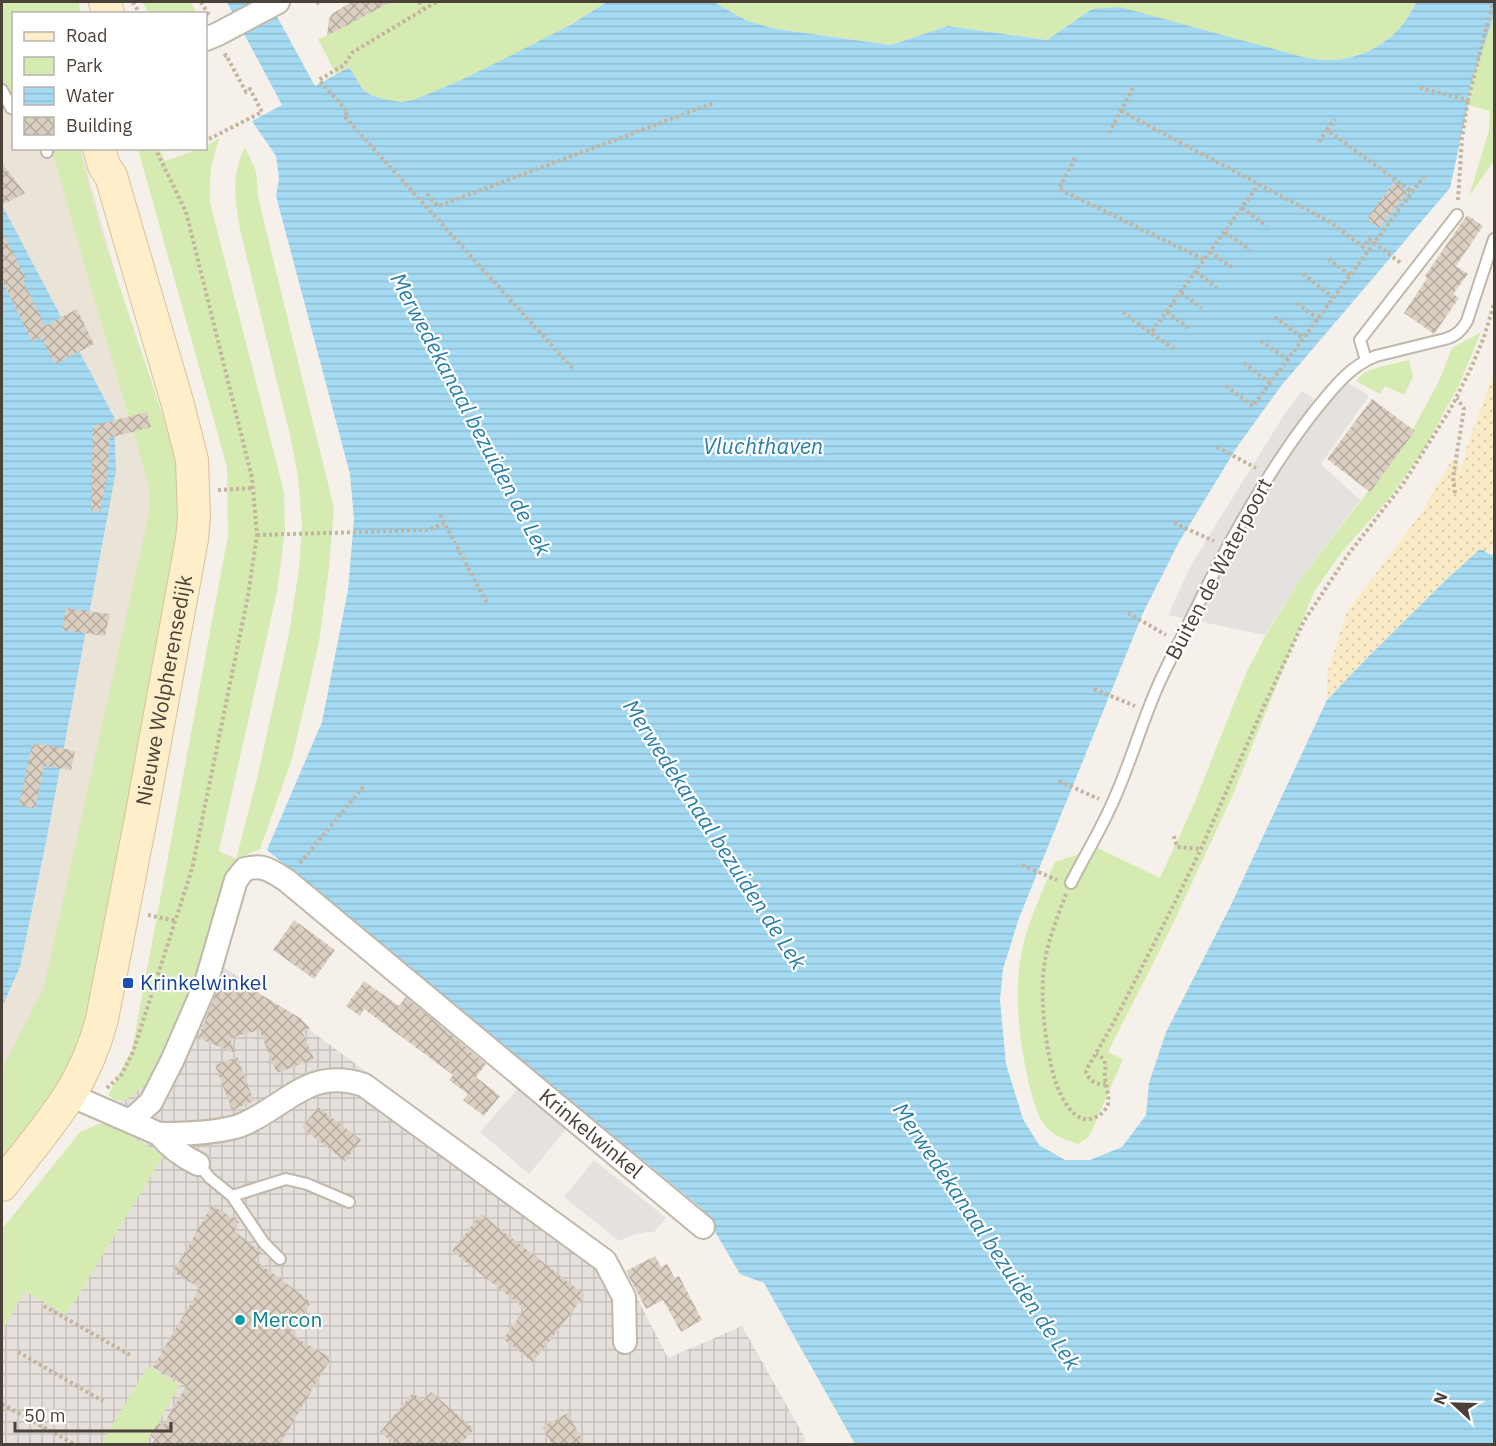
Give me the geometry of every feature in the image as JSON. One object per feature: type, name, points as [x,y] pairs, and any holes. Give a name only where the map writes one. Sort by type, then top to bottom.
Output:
[{"type":"street","points":[[207,39],[276,3]]},
{"type":"street","name":"Nieuwe Wolpherensedijk","points":[[2,1185],[70,1095],[96,1040],[150,771],[192,539],[194,517],[192,460],[107,158]]},
{"type":"street","name":"Krinkelwinkel","points":[[129,1120],[151,1102],[172,1061],[206,983],[236,880],[245,869],[260,867],[286,880],[703,1227]]},
{"type":"street","points":[[159,1134],[219,1130],[244,1124],[303,1088],[324,1081],[346,1081],[364,1085],[605,1261],[624,1297],[625,1342]]},
{"type":"street","points":[[70,1095],[159,1134],[168,1145],[198,1164]]},
{"type":"lane","points":[[2,90],[12,109]]},
{"type":"lane","points":[[1366,360],[1360,340],[1457,210]]},
{"type":"lane","name":"Buiten de Waterpoort","points":[[1071,883],[1111,806],[1152,700],[1218,562],[1276,465],[1298,433],[1346,375],[1366,360],[1445,339],[1462,330],[1494,239]]},
{"type":"lane","points":[[198,1164],[210,1178],[232,1196],[264,1242],[279,1259]]},
{"type":"lane","points":[[232,1196],[286,1179],[349,1202]]},
{"type":"path","points":[[419,2],[423,8]]},
{"type":"path","points":[[436,2],[352,52],[344,65],[319,80],[348,112],[344,116],[574,370]]},
{"type":"path","points":[[1457,210],[1467,100],[1492,2]]},
{"type":"path","points":[[209,139],[262,112],[250,89],[246,92],[226,55],[219,59]]},
{"type":"path","points":[[1109,133],[1133,88]]},
{"type":"path","points":[[1420,88],[1467,100]]},
{"type":"path","points":[[422,202],[429,196],[438,206],[714,104]]},
{"type":"path","points":[[1121,111],[1330,222],[1363,247],[1369,239],[1407,268]]},
{"type":"path","points":[[1319,142],[1335,118]]},
{"type":"path","points":[[1327,130],[1412,192]]},
{"type":"path","points":[[1075,158],[1059,189],[1204,260]]},
{"type":"path","points":[[1226,386],[1253,406],[1424,176]]},
{"type":"path","points":[[1151,333],[1259,184]]},
{"type":"path","points":[[1242,208],[1267,226]]},
{"type":"path","points":[[1225,231],[1250,250]]},
{"type":"path","points":[[1210,252],[1233,268]]},
{"type":"path","points":[[1328,259],[1350,275]]},
{"type":"path","points":[[1196,272],[1217,288]]},
{"type":"path","points":[[1303,274],[1333,297]]},
{"type":"path","points":[[1181,293],[1202,308]]},
{"type":"path","points":[[1297,303],[1318,319]]},
{"type":"path","points":[[1106,1084],[1100,1084],[1087,1077],[1088,1067],[1137,978],[1201,849],[1250,736],[1305,621],[1347,556],[1403,484],[1427,448],[1457,397],[1476,358],[1494,304]]},
{"type":"path","points":[[1123,312],[1174,349]]},
{"type":"path","points":[[1167,312],[1188,328]]},
{"type":"path","points":[[1275,317],[1303,338]]},
{"type":"path","points":[[1262,341],[1287,359]]},
{"type":"path","points":[[1244,363],[1270,383]]},
{"type":"path","points":[[1455,493],[1453,478],[1464,409],[1457,397]]},
{"type":"path","points":[[1217,447],[1250,465]]},
{"type":"path","points":[[214,490],[254,488]]},
{"type":"path","points":[[440,515],[488,605]]},
{"type":"path","points":[[257,535],[429,530],[444,523]]},
{"type":"path","points":[[1174,524],[1209,538]]},
{"type":"path","points":[[1128,613],[1162,633]]},
{"type":"path","points":[[1094,689],[1130,704]]},
{"type":"path","points":[[1059,781],[1092,794]]},
{"type":"path","points":[[286,880],[364,786]]},
{"type":"path","points":[[1174,837],[1177,847],[1201,849]]},
{"type":"path","points":[[1022,865],[1051,878]]},
{"type":"path","points":[[1071,883],[1055,924],[1045,962],[1043,1000],[1045,1028],[1056,1083],[1065,1102],[1078,1117],[1085,1119],[1099,1116],[1107,1108],[1104,1060],[1096,1054]]},
{"type":"path","points":[[142,913],[176,921]]},
{"type":"path","points":[[44,1306],[130,1355]]},
{"type":"path","points":[[18,1352],[103,1401]]},
{"type":"path","points":[[2,1404],[74,1444]]},
{"type":"shaded area","points":[[2,2],[12,12],[12,150],[81,150],[165,446],[168,517],[2,1158]]},
{"type":"shaded area","points":[[1338,376],[1369,396],[1321,464],[1360,500],[1301,578],[1265,635],[1168,615],[1191,565],[1284,415],[1302,391],[1317,401]]},
{"type":"shaded area","points":[[212,958],[615,1255],[668,1358],[742,1326],[806,1440],[802,1444],[2,1444],[2,1283]]},
{"type":"shaded area","points":[[521,1085],[569,1126],[529,1174],[480,1132]]},
{"type":"shaded area","points":[[594,1160],[666,1218],[654,1232],[633,1235],[619,1241],[564,1197]]},
{"type":"green space","points":[[2,2],[79,2],[80,12],[12,12],[12,99],[2,83]]},
{"type":"green space","points":[[142,2],[191,2],[196,12],[150,12]]},
{"type":"green space","points":[[379,2],[607,2],[507,58],[425,96],[403,102],[382,100],[367,94],[349,67],[336,74],[318,39],[382,6]]},
{"type":"green space","points":[[714,2],[1416,2],[1402,26],[1380,44],[1355,56],[1326,60],[1303,57],[1092,9],[1047,40],[948,26],[891,45],[777,29],[747,21]]},
{"type":"green space","points":[[1494,15],[1494,161],[1469,196],[1489,130],[1490,111],[1468,105],[1470,87]]},
{"type":"green space","points":[[220,138],[211,169],[210,202],[284,492],[285,531],[277,592],[219,851],[236,859],[256,783],[289,634],[299,568],[302,526],[298,476],[290,435],[237,211],[235,190],[237,169],[245,147],[256,171],[263,218],[334,508],[329,568],[319,642],[292,759],[260,849],[236,860],[174,1044],[156,1074],[132,1096],[123,1101],[115,1100],[108,1095],[132,1050],[228,535],[227,467],[138,150],[160,150],[165,161],[196,150],[207,150],[207,145]]},
{"type":"green space","points":[[52,150],[81,150],[102,234],[173,446],[179,473],[180,532],[86,1036],[67,1079],[2,1173],[2,1069],[44,987],[150,509],[148,482]]},
{"type":"green space","points":[[1481,332],[1459,385],[1423,451],[1392,495],[1341,553],[1314,592],[1232,797],[1170,930],[1108,1052],[1123,1059],[1089,1137],[1078,1144],[1057,1136],[1046,1127],[1040,1118],[1030,1088],[1020,1035],[1018,996],[1020,962],[1026,936],[1055,862],[1098,848],[1160,878],[1194,804],[1246,673],[1266,635],[1301,578],[1413,429],[1439,381],[1452,348]]},
{"type":"green space","points":[[1409,360],[1413,377],[1404,395],[1385,386],[1380,394],[1356,381],[1364,373],[1379,367]]},
{"type":"green space","points":[[101,1123],[113,1127],[164,1155],[66,1315],[25,1291],[2,1331],[2,1229],[80,1132]]},
{"type":"green space","points":[[148,1366],[180,1385],[146,1444],[101,1444]]},
{"type":"sand","points":[[1494,372],[1494,540],[1489,554],[1487,551],[1449,577],[1327,700],[1327,674],[1347,612],[1422,512],[1451,461],[1460,462],[1460,475],[1466,449]]},
{"type":"water","name":"Vluchthaven","points":[[227,2],[269,2],[315,86],[349,67],[363,90],[383,99],[401,102],[414,100],[461,80],[570,25],[607,2],[714,2],[747,21],[777,29],[891,45],[948,26],[1047,40],[1092,9],[1120,7],[1303,57],[1326,60],[1355,56],[1380,44],[1402,26],[1416,2],[1494,2],[1494,15],[1470,87],[1450,188],[1281,386],[1237,447],[1179,542],[1143,613],[1019,918],[1003,969],[1000,1000],[1006,1064],[1023,1119],[1039,1145],[1065,1160],[1090,1160],[1122,1147],[1146,1115],[1149,1083],[1166,1032],[1230,907],[1327,700],[1449,577],[1479,550],[1494,555],[1494,1444],[855,1444],[764,1283],[740,1274],[701,1208],[267,850],[322,722],[348,590],[354,519],[350,474],[276,196],[279,178],[276,156],[252,121],[282,105]]},
{"type":"water","points":[[2,205],[114,417],[116,471],[47,837],[20,967],[2,1007]]},
{"type":"building","points":[[351,2],[391,2],[327,36],[329,19],[332,14]]},
{"type":"building","points":[[2,163],[25,193],[2,205]]},
{"type":"building","points":[[1394,182],[1408,192],[1379,228],[1367,219]]},
{"type":"building","points":[[1467,215],[1483,226],[1456,266],[1468,274],[1453,294],[1459,298],[1434,334],[1404,313],[1427,278],[1425,276]]},
{"type":"building","points":[[2,230],[26,279],[23,281],[45,326],[77,309],[94,344],[55,364],[41,337],[32,342],[2,280]]},
{"type":"building","points":[[1372,399],[1415,431],[1370,492],[1327,459]]},
{"type":"building","points":[[147,412],[151,427],[109,438],[108,471],[100,512],[91,511],[93,426]]},
{"type":"building","points":[[66,608],[110,614],[105,636],[62,630]]},
{"type":"building","points":[[37,743],[75,751],[71,770],[44,766],[35,809],[19,805],[32,745],[36,746]]},
{"type":"building","points":[[294,920],[335,950],[314,979],[273,950]]},
{"type":"building","points":[[225,973],[300,1018],[310,1028],[302,1032],[314,1059],[277,1073],[259,1030],[230,1038],[235,1053],[198,1038]]},
{"type":"building","points":[[364,981],[399,1006],[406,997],[486,1064],[476,1077],[500,1096],[484,1116],[463,1100],[468,1094],[449,1080],[453,1075],[364,1009],[360,1016],[346,1006]]},
{"type":"building","points":[[237,1057],[254,1101],[232,1110],[215,1065]]},
{"type":"building","points":[[318,1107],[361,1140],[345,1161],[302,1128]]},
{"type":"building","name":"Mercon","points":[[212,1205],[239,1222],[234,1231],[261,1252],[255,1260],[311,1302],[292,1335],[331,1358],[280,1444],[152,1444],[155,1439],[150,1436],[158,1423],[163,1425],[186,1386],[153,1367],[200,1288],[173,1272]]},
{"type":"building","points":[[481,1214],[585,1295],[533,1362],[503,1339],[525,1309],[452,1251]]},
{"type":"building","points":[[655,1256],[661,1267],[667,1264],[675,1278],[679,1276],[702,1320],[681,1332],[663,1300],[646,1309],[626,1271]]},
{"type":"building","points":[[431,1392],[474,1429],[461,1444],[395,1444],[380,1432],[413,1393],[423,1401]]},
{"type":"building","points":[[568,1413],[584,1444],[552,1444],[542,1427]]},
{"type":"place","name":"Krinkelwinkel","points":[[128,983]]},
{"type":"place","name":"Mercon","points":[[240,1320]]},
{"type":"water label","name":"Merwedekanaal bezuiden de Lek","points":[[471,414]]},
{"type":"water label","name":"Merwedekanaal bezuiden de Lek","points":[[715,834]]},
{"type":"water label","name":"Merwedekanaal bezuiden de Lek","points":[[987,1236]]}]
